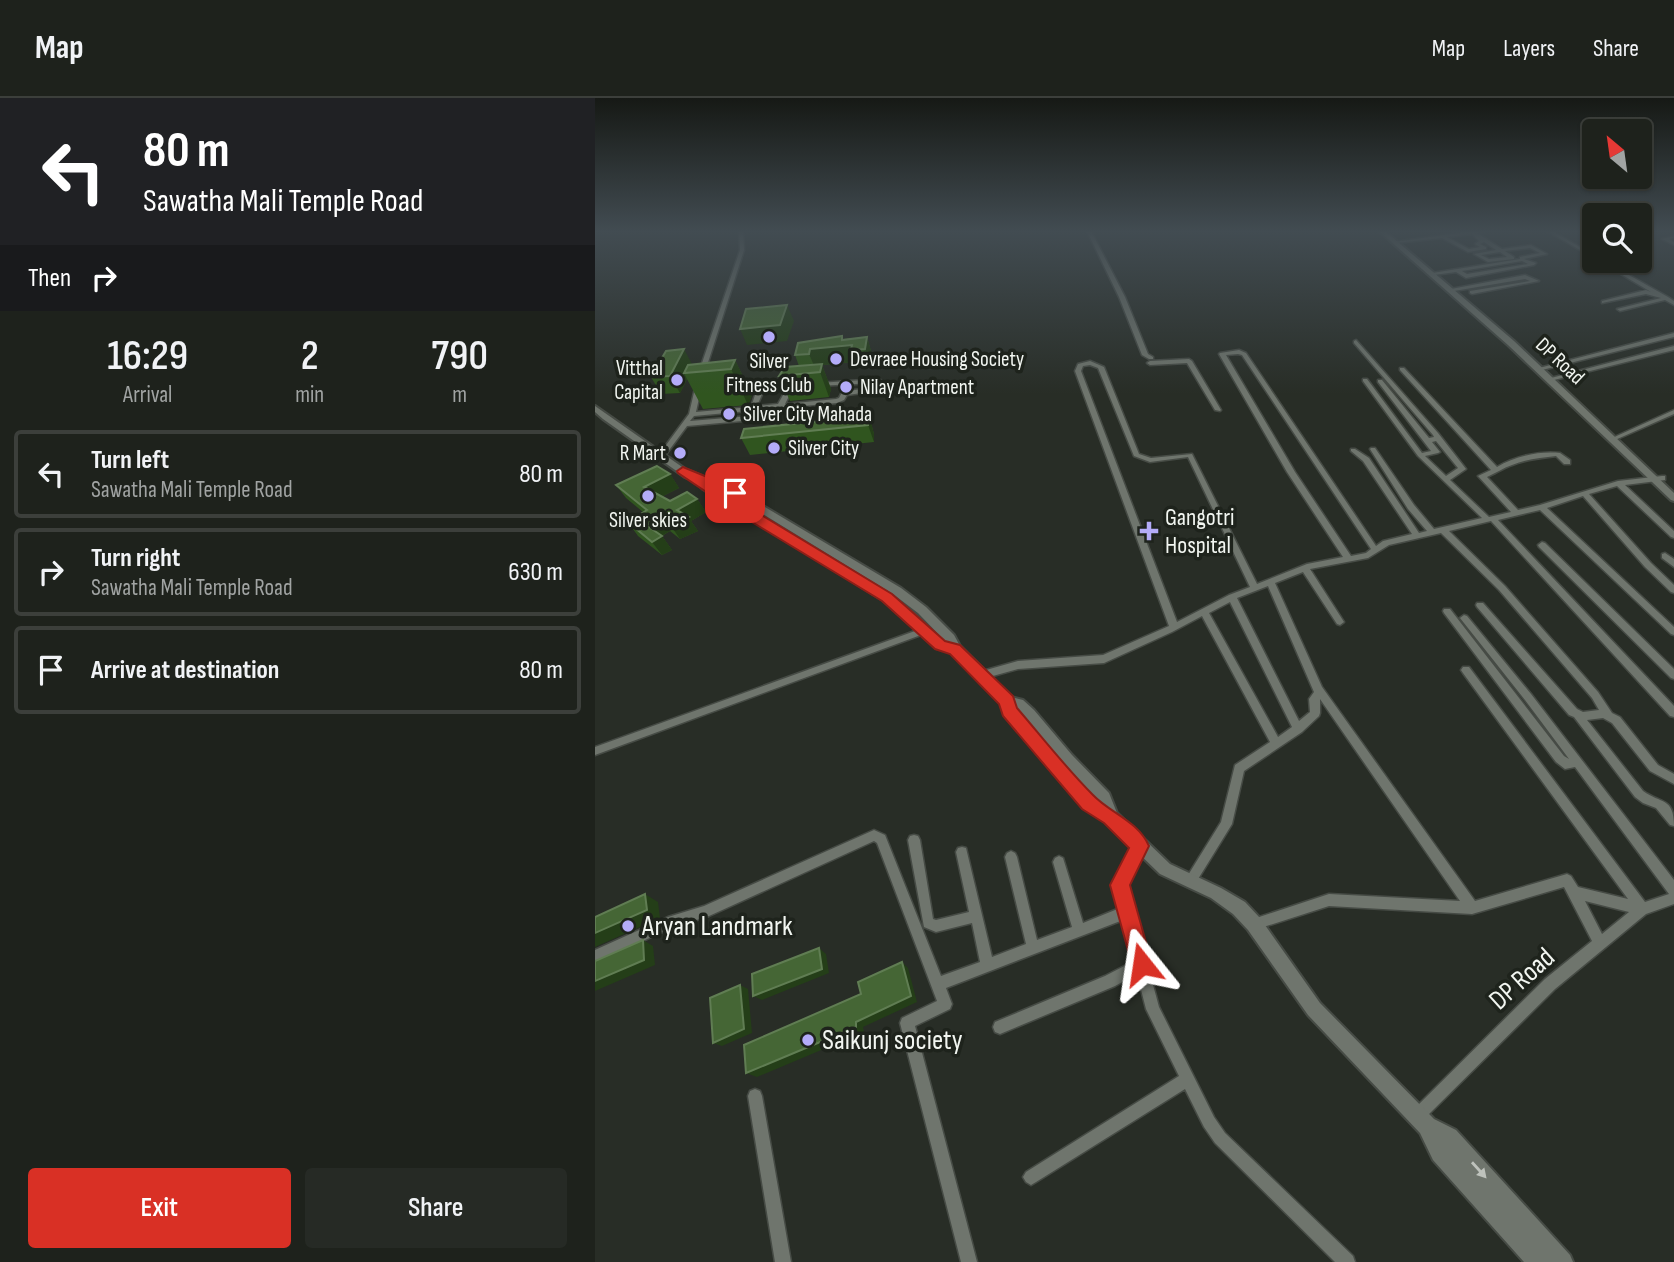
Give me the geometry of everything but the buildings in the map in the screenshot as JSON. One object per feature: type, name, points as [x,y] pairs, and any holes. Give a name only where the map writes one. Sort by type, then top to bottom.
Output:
[{"type":"street","points":[[662,456],[689,418],[700,396],[701,376],[731,285]]},
{"type":"street","points":[[1116,285],[1135,334],[1149,360],[1189,361],[1218,410]]},
{"type":"street","name":"DP Road","points":[[1448,285],[1617,438]]},
{"type":"street","name":"DP Road","points":[[1450,285],[1617,438],[1658,478],[1674,498]]},
{"type":"street","points":[[1454,289],[1476,285]]},
{"type":"street","points":[[1472,292],[1511,285]]},
{"type":"street","points":[[1642,285],[1665,299]]},
{"type":"street","points":[[1604,302],[1649,292],[1674,303]]},
{"type":"street","points":[[1631,296],[1646,303]]},
{"type":"street","points":[[1620,309],[1665,299]]},
{"type":"street","points":[[1542,368],[1674,335]]},
{"type":"street","points":[[1356,342],[1418,411],[1462,469],[1446,479]]},
{"type":"street","points":[[1554,379],[1674,348]]},
{"type":"street","points":[[1348,558],[1291,472],[1221,357],[1223,354],[1244,354],[1375,550]]},
{"type":"street","points":[[1174,627],[1078,371],[1080,365],[1090,363],[1101,367],[1136,455],[1150,460],[1190,455],[1255,589]]},
{"type":"street","points":[[1402,369],[1496,471]]},
{"type":"street","points":[[1364,380],[1420,455],[1540,569],[1674,713]]},
{"type":"street","points":[[689,418],[840,400],[844,393],[877,389],[879,381],[792,387],[780,407]]},
{"type":"street","points":[[1380,381],[1436,452],[1420,455]]},
{"type":"street","points":[[726,394],[775,389]]},
{"type":"street","points":[[753,409],[760,390]]},
{"type":"street","points":[[595,408],[609,421],[778,533],[887,597],[940,645],[955,649]]},
{"type":"street","points":[[769,411],[765,416],[689,418],[769,411]]},
{"type":"street","points":[[1617,438],[1674,412]]},
{"type":"street","points":[[1427,440],[1438,439]]},
{"type":"street","points":[[1373,449],[1411,507],[1431,531]]},
{"type":"street","points":[[1353,450],[1366,460],[1417,535]]},
{"type":"street","points":[[1516,512],[1482,476],[1514,461],[1534,456],[1558,454],[1567,462]]},
{"type":"street","points":[[683,471],[735,493],[897,591],[922,610],[950,638],[955,649],[1007,701],[1009,711],[1088,803],[1111,817],[1165,869],[1216,893],[1239,908],[1254,924],[1314,1009],[1422,1121],[1440,1153],[1538,1262]]},
{"type":"street","points":[[982,675],[1018,665],[1096,661],[1174,627],[1232,597],[1305,568],[1368,555],[1386,543],[1542,507],[1618,483],[1658,478]]},
{"type":"street","name":"DP Road","points":[[1658,478],[1674,489]]},
{"type":"street","points":[[1618,483],[1674,536]]},
{"type":"street","points":[[1584,494],[1674,590]]},
{"type":"street","points":[[1542,507],[1674,632]]},
{"type":"street","points":[[1442,529],[1502,588],[1595,695],[1608,716]]},
{"type":"street","points":[[1542,545],[1674,675]]},
{"type":"street","points":[[1665,556],[1674,564]]},
{"type":"street","points":[[1540,569],[1560,565]]},
{"type":"street","points":[[1305,568],[1340,622]]},
{"type":"street","points":[[1270,582],[1320,692],[1472,908]]},
{"type":"street","points":[[1232,597],[1298,729]]},
{"type":"street","points":[[1480,605],[1577,715],[1639,794],[1660,804],[1674,821]]},
{"type":"street","points":[[1204,611],[1276,744]]},
{"type":"street","points":[[1447,611],[1560,759],[1568,765],[1577,762]]},
{"type":"street","points":[[1464,618],[1674,890]]},
{"type":"street","points":[[595,751],[926,630]]},
{"type":"street","points":[[1466,670],[1642,909]]},
{"type":"street","points":[[1191,880],[1226,824],[1239,768],[1298,729],[1315,713],[1314,699],[1320,692]]},
{"type":"street","points":[[1577,715],[1608,716],[1616,720],[1654,768],[1674,779]]},
{"type":"street","points":[[595,957],[668,923],[705,912],[869,837],[877,836],[945,1004],[907,1023],[969,1262]]},
{"type":"street","points":[[913,839],[928,923],[936,926],[976,916]]},
{"type":"street","points":[[1140,846],[1120,885],[1153,1009],[1220,1138],[1347,1262]]},
{"type":"street","points":[[962,852],[987,965]]},
{"type":"street","points":[[1011,857],[1033,948]]},
{"type":"street","points":[[1059,862],[1079,930]]},
{"type":"street","points":[[1254,924],[1329,900],[1472,908],[1567,880],[1600,943]]},
{"type":"street","points":[[1574,892],[1642,909]]},
{"type":"street","name":"DP Road","points":[[1422,1121],[1514,1019],[1642,909],[1674,898]]},
{"type":"street","points":[[938,984],[1127,912]]},
{"type":"street","points":[[1000,1027],[1110,981],[1142,964]]},
{"type":"street","points":[[1031,1177],[1188,1079]]},
{"type":"street","points":[[755,1096],[783,1262]]},
{"type":"street","points":[[1422,1121],[1449,1137],[1563,1262]]},
{"type":"place","name":"Silver Fitness Club","points":[[769,337]]},
{"type":"place","name":"Devraee Housing Society","points":[[836,359]]},
{"type":"place","name":"Vitthal Capital","points":[[677,380]]},
{"type":"place","name":"Nilay Apartment","points":[[846,387]]},
{"type":"place","name":"Silver City Mahada","points":[[729,414]]},
{"type":"place","name":"Silver City","points":[[774,448]]},
{"type":"place","name":"R Mart","points":[[680,453]]},
{"type":"place","name":"Silver skies","points":[[648,496]]},
{"type":"place","name":"Gangotri Hospital","points":[[1149,531]]},
{"type":"place","name":"Aryan Landmark","points":[[628,926]]},
{"type":"place","name":"Saikunj society","points":[[808,1040]]},
{"type":"route","points":[[735,493],[683,471],[746,513],[887,597],[940,645],[955,649],[1007,701],[1009,711],[1088,803],[1111,817],[1140,846],[1120,885],[1142,964]]}]
